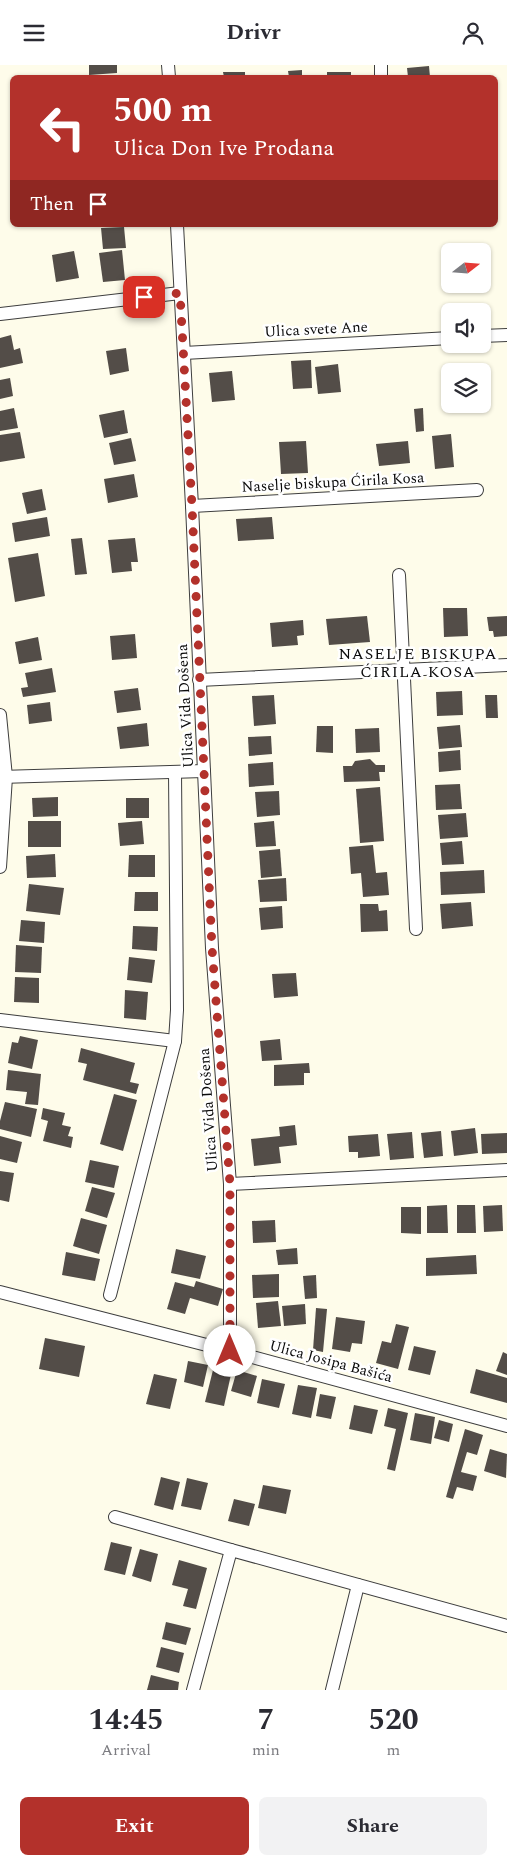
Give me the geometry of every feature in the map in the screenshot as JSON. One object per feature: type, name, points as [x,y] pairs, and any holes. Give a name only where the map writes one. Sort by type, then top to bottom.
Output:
[{"type":"street","name":"Ulica Vida Došena","points":[[177,227],[212,948],[230,1184],[230,1351]]},
{"type":"street","points":[[0,314],[180,293]]},
{"type":"street","points":[[491,336],[507,335]]},
{"type":"street","name":"Ulica svete Ane","points":[[184,353],[441,339]]},
{"type":"street","name":"Naselje biskupa Ćirila Kosa","points":[[192,506],[476,490]]},
{"type":"street","points":[[399,575],[416,929]]},
{"type":"street","points":[[199,679],[507,665]]},
{"type":"street","points":[[0,715],[3,777],[0,867]]},
{"type":"street","points":[[3,777],[204,771]]},
{"type":"street","name":"Ulica Vida Došena","points":[[110,1295],[175,1041],[175,772]]},
{"type":"street","name":"Ulica Vida Došena","points":[[0,1020],[175,1041]]},
{"type":"street","name":"Ulica Vida Došena","points":[[230,1184],[507,1170]]},
{"type":"street","name":"Ulica Josipa Bašića","points":[[0,1292],[230,1351],[507,1426]]},
{"type":"street","points":[[115,1517],[507,1626]]},
{"type":"street","points":[[193,1690],[231,1550]]},
{"type":"street","points":[[332,1690],[358,1585]]},
{"type":"building","points":[[89,65],[117,65],[117,73],[89,75]]},
{"type":"building","points":[[429,66],[430,75],[408,75],[407,68]]},
{"type":"building","points":[[302,70],[302,75],[289,75],[288,71]]},
{"type":"building","points":[[223,72],[245,72],[245,75],[224,75]]},
{"type":"building","points":[[327,72],[351,72],[351,75],[327,75]]},
{"type":"building","points":[[124,227],[126,248],[103,249],[101,228]]},
{"type":"building","points":[[122,250],[125,280],[103,282],[99,253]]},
{"type":"building","points":[[74,251],[79,278],[56,282],[52,255]]},
{"type":"building","points":[[11,335],[14,350],[20,348],[23,363],[0,368],[0,338]]},
{"type":"building","points":[[126,348],[129,371],[110,375],[106,351]]},
{"type":"building","points":[[311,360],[312,388],[293,389],[291,361]]},
{"type":"building","points":[[338,364],[341,392],[318,394],[315,367]]},
{"type":"building","points":[[232,371],[235,400],[212,402],[209,373]]},
{"type":"building","points":[[10,378],[13,396],[0,399],[0,380]]},
{"type":"building","points":[[14,408],[18,428],[0,431],[0,411]]},
{"type":"building","points":[[423,408],[424,431],[416,432],[414,409]]},
{"type":"building","points":[[124,410],[128,433],[104,438],[99,415]]},
{"type":"building","points":[[20,432],[25,458],[0,462],[0,435]]},
{"type":"building","points":[[451,434],[454,467],[435,469],[432,436]]},
{"type":"building","points":[[131,438],[136,461],[114,465],[109,443]]},
{"type":"building","points":[[306,441],[308,473],[281,474],[279,442]]},
{"type":"building","points":[[408,441],[410,463],[379,466],[376,444]]},
{"type":"building","points":[[134,474],[138,497],[108,503],[104,479]]},
{"type":"building","points":[[42,489],[46,510],[27,514],[22,493]]},
{"type":"building","points":[[47,517],[50,536],[15,542],[12,523]]},
{"type":"building","points":[[272,517],[274,539],[238,541],[236,519]]},
{"type":"building","points":[[82,538],[87,574],[75,575],[71,539]]},
{"type":"building","points":[[135,538],[138,562],[131,562],[132,571],[112,573],[108,540]]},
{"type":"building","points":[[38,553],[45,596],[15,602],[8,558]]},
{"type":"building","points":[[443,608],[467,608],[468,636],[444,637]]},
{"type":"building","points":[[367,616],[370,642],[329,645],[326,619]]},
{"type":"building","points":[[507,616],[507,636],[494,637],[493,631],[489,631],[487,617]]},
{"type":"building","points":[[303,620],[304,635],[297,636],[298,645],[272,647],[270,623]]},
{"type":"building","points":[[135,634],[137,658],[112,660],[110,636]]},
{"type":"building","points":[[38,637],[42,660],[19,664],[15,642]]},
{"type":"building","points":[[52,668],[56,692],[23,697],[21,688],[28,687],[25,673]]},
{"type":"building","points":[[138,688],[141,710],[117,713],[114,691]]},
{"type":"building","points":[[462,691],[463,715],[437,716],[436,692]]},
{"type":"building","points":[[274,695],[276,724],[254,726],[252,696]]},
{"type":"building","points":[[485,695],[497,695],[498,718],[486,718]]},
{"type":"building","points":[[50,702],[52,721],[29,724],[27,705]]},
{"type":"building","points":[[147,723],[149,746],[120,749],[117,727]]},
{"type":"building","points":[[460,725],[462,747],[439,749],[437,727]]},
{"type":"building","points":[[317,726],[333,726],[333,753],[316,752]]},
{"type":"building","points":[[379,728],[380,752],[356,753],[355,729]]},
{"type":"building","points":[[271,736],[272,754],[249,756],[248,737]]},
{"type":"building","points":[[460,750],[461,770],[439,772],[438,752]]},
{"type":"building","points":[[370,759],[376,765],[385,765],[385,772],[379,772],[380,781],[344,782],[343,766],[352,766],[355,761]]},
{"type":"building","points":[[273,762],[274,785],[249,787],[248,764]]},
{"type":"building","points":[[460,784],[462,809],[436,810],[435,785]]},
{"type":"building","points":[[380,787],[384,841],[360,843],[356,789]]},
{"type":"building","points":[[279,791],[280,815],[257,817],[255,792]]},
{"type":"building","points":[[58,797],[58,816],[33,817],[32,798]]},
{"type":"building","points":[[126,798],[149,798],[149,818],[126,818]]},
{"type":"building","points":[[466,813],[468,837],[440,839],[438,815]]},
{"type":"building","points":[[28,821],[61,821],[61,847],[28,847]]},
{"type":"building","points":[[142,821],[144,844],[120,846],[118,823]]},
{"type":"building","points":[[274,821],[276,846],[256,847],[254,823]]},
{"type":"building","points":[[462,841],[464,864],[442,865],[440,843]]},
{"type":"building","points":[[373,845],[376,873],[387,872],[389,895],[363,897],[361,873],[351,874],[349,847]]},
{"type":"building","points":[[280,849],[282,876],[261,878],[259,851]]},
{"type":"building","points":[[55,854],[56,877],[27,878],[26,856]]},
{"type":"building","points":[[129,855],[155,855],[155,877],[128,877]]},
{"type":"building","points":[[484,870],[485,893],[441,895],[440,872]]},
{"type":"building","points":[[286,878],[287,901],[260,902],[258,880]]},
{"type":"building","points":[[29,884],[64,888],[60,915],[26,911]]},
{"type":"building","points":[[135,892],[158,892],[158,911],[134,911]]},
{"type":"building","points":[[471,902],[473,926],[442,929],[440,904]]},
{"type":"building","points":[[360,904],[378,904],[379,911],[387,910],[388,931],[361,932]]},
{"type":"building","points":[[282,906],[283,928],[261,930],[259,908]]},
{"type":"building","points":[[21,920],[45,922],[44,943],[19,941]]},
{"type":"building","points":[[133,926],[158,927],[157,951],[132,949]]},
{"type":"building","points":[[16,945],[42,947],[41,973],[15,972]]},
{"type":"building","points":[[129,957],[155,960],[152,983],[127,980]]},
{"type":"building","points":[[296,973],[298,996],[274,998],[272,974]]},
{"type":"building","points":[[15,977],[39,978],[39,1003],[14,1002]]},
{"type":"building","points":[[125,990],[148,992],[146,1020],[124,1018]]},
{"type":"building","points":[[20,1036],[38,1040],[32,1069],[8,1063],[12,1042],[18,1043]]},
{"type":"building","points":[[280,1039],[282,1060],[262,1061],[260,1041]]},
{"type":"building","points":[[81,1048],[135,1063],[130,1082],[139,1084],[136,1094],[83,1080],[87,1064],[78,1062]]},
{"type":"building","points":[[309,1063],[310,1073],[304,1073],[304,1085],[274,1086],[274,1065]]},
{"type":"building","points":[[8,1070],[41,1074],[38,1105],[25,1104],[27,1092],[6,1090]]},
{"type":"building","points":[[114,1094],[137,1100],[123,1151],[100,1144]]},
{"type":"building","points":[[5,1102],[37,1109],[31,1137],[0,1129]]},
{"type":"building","points":[[43,1108],[65,1113],[62,1125],[71,1127],[68,1136],[73,1137],[71,1148],[43,1141],[48,1121],[41,1119]]},
{"type":"building","points":[[295,1125],[297,1145],[279,1147],[281,1163],[254,1166],[251,1139],[280,1136],[279,1127]]},
{"type":"building","points":[[475,1128],[478,1153],[454,1156],[451,1131]]},
{"type":"building","points":[[441,1131],[443,1156],[424,1158],[421,1133]]},
{"type":"building","points":[[412,1132],[414,1158],[390,1160],[387,1134]]},
{"type":"building","points":[[507,1133],[507,1153],[482,1154],[481,1134]]},
{"type":"building","points":[[378,1134],[380,1156],[358,1158],[358,1152],[349,1152],[348,1136]]},
{"type":"building","points":[[0,1136],[22,1142],[17,1163],[0,1159]]},
{"type":"building","points":[[90,1160],[119,1166],[114,1188],[85,1182]]},
{"type":"building","points":[[0,1171],[14,1173],[9,1202],[0,1200]]},
{"type":"building","points":[[92,1187],[115,1193],[107,1218],[85,1211]]},
{"type":"building","points":[[447,1205],[448,1233],[427,1233],[427,1206]]},
{"type":"building","points":[[457,1205],[475,1205],[476,1233],[457,1233]]},
{"type":"building","points":[[502,1205],[503,1231],[484,1232],[483,1206]]},
{"type":"building","points":[[401,1207],[421,1207],[421,1234],[401,1233]]},
{"type":"building","points":[[81,1218],[107,1225],[99,1254],[73,1246]]},
{"type":"building","points":[[275,1220],[276,1242],[253,1243],[252,1221]]},
{"type":"building","points":[[297,1248],[298,1264],[278,1265],[276,1250]]},
{"type":"building","points":[[176,1249],[206,1256],[200,1279],[171,1273]]},
{"type":"building","points":[[66,1252],[100,1259],[95,1281],[62,1275]]},
{"type":"building","points":[[476,1255],[477,1274],[426,1276],[426,1258]]},
{"type":"building","points":[[279,1274],[279,1297],[253,1298],[252,1275]]},
{"type":"building","points":[[316,1275],[317,1298],[305,1299],[303,1276]]},
{"type":"building","points":[[196,1281],[223,1289],[218,1306],[190,1298],[185,1314],[167,1309],[175,1282],[194,1287]]},
{"type":"building","points":[[278,1301],[281,1326],[258,1328],[256,1303]]},
{"type":"building","points":[[305,1304],[306,1324],[284,1326],[282,1306]]},
{"type":"building","points":[[316,1308],[327,1309],[323,1352],[313,1350]]},
{"type":"building","points":[[336,1317],[365,1321],[362,1344],[352,1343],[350,1352],[332,1349]]},
{"type":"building","points":[[396,1324],[409,1327],[398,1369],[376,1363],[382,1341],[391,1343]]},
{"type":"building","points":[[45,1338],[85,1346],[79,1377],[39,1369]]},
{"type":"building","points":[[414,1346],[436,1351],[430,1375],[408,1370]]},
{"type":"building","points":[[503,1352],[507,1354],[507,1375],[496,1371]]},
{"type":"building","points":[[188,1361],[208,1365],[203,1387],[184,1382]]},
{"type":"building","points":[[214,1366],[232,1370],[224,1406],[205,1402]]},
{"type":"building","points":[[476,1369],[507,1378],[507,1403],[470,1393]]},
{"type":"building","points":[[237,1370],[257,1376],[251,1397],[231,1391]]},
{"type":"building","points":[[154,1374],[177,1379],[170,1409],[146,1404]]},
{"type":"building","points":[[262,1379],[285,1384],[279,1408],[257,1403]]},
{"type":"building","points":[[298,1385],[317,1388],[311,1418],[292,1414]]},
{"type":"building","points":[[320,1394],[336,1397],[331,1419],[316,1416]]},
{"type":"building","points":[[354,1405],[378,1410],[372,1434],[349,1429]]},
{"type":"building","points":[[388,1408],[408,1413],[395,1471],[387,1469],[396,1429],[384,1426]]},
{"type":"building","points":[[415,1413],[435,1417],[431,1444],[410,1440]]},
{"type":"building","points":[[439,1420],[453,1424],[449,1442],[434,1438]]},
{"type":"building","points":[[465,1429],[483,1435],[477,1455],[467,1452],[461,1472],[477,1476],[473,1491],[457,1487],[453,1499],[446,1497]]},
{"type":"building","points":[[490,1449],[507,1454],[506,1478],[484,1471]]},
{"type":"building","points":[[161,1477],[180,1482],[173,1510],[154,1505]]},
{"type":"building","points":[[187,1478],[208,1483],[201,1510],[181,1506]]},
{"type":"building","points":[[263,1485],[291,1490],[286,1514],[258,1508]]},
{"type":"building","points":[[234,1499],[255,1504],[249,1526],[228,1521]]},
{"type":"building","points":[[111,1542],[132,1547],[125,1575],[104,1570]]},
{"type":"building","points":[[140,1549],[158,1554],[151,1582],[132,1576]]},
{"type":"building","points":[[179,1560],[207,1568],[196,1609],[183,1606],[188,1589],[172,1585]]},
{"type":"building","points":[[166,1622],[191,1628],[186,1645],[162,1639]]},
{"type":"building","points":[[161,1647],[184,1653],[179,1673],[156,1667]]},
{"type":"building","points":[[151,1675],[179,1682],[178,1690],[147,1690]]},
{"type":"district","name":"NASELJE BISKUPA ĆIRILA KOSA","points":[[418,662]]},
{"type":"route","points":[[144,297],[180,293],[192,506],[212,948],[230,1184],[230,1351]]}]
